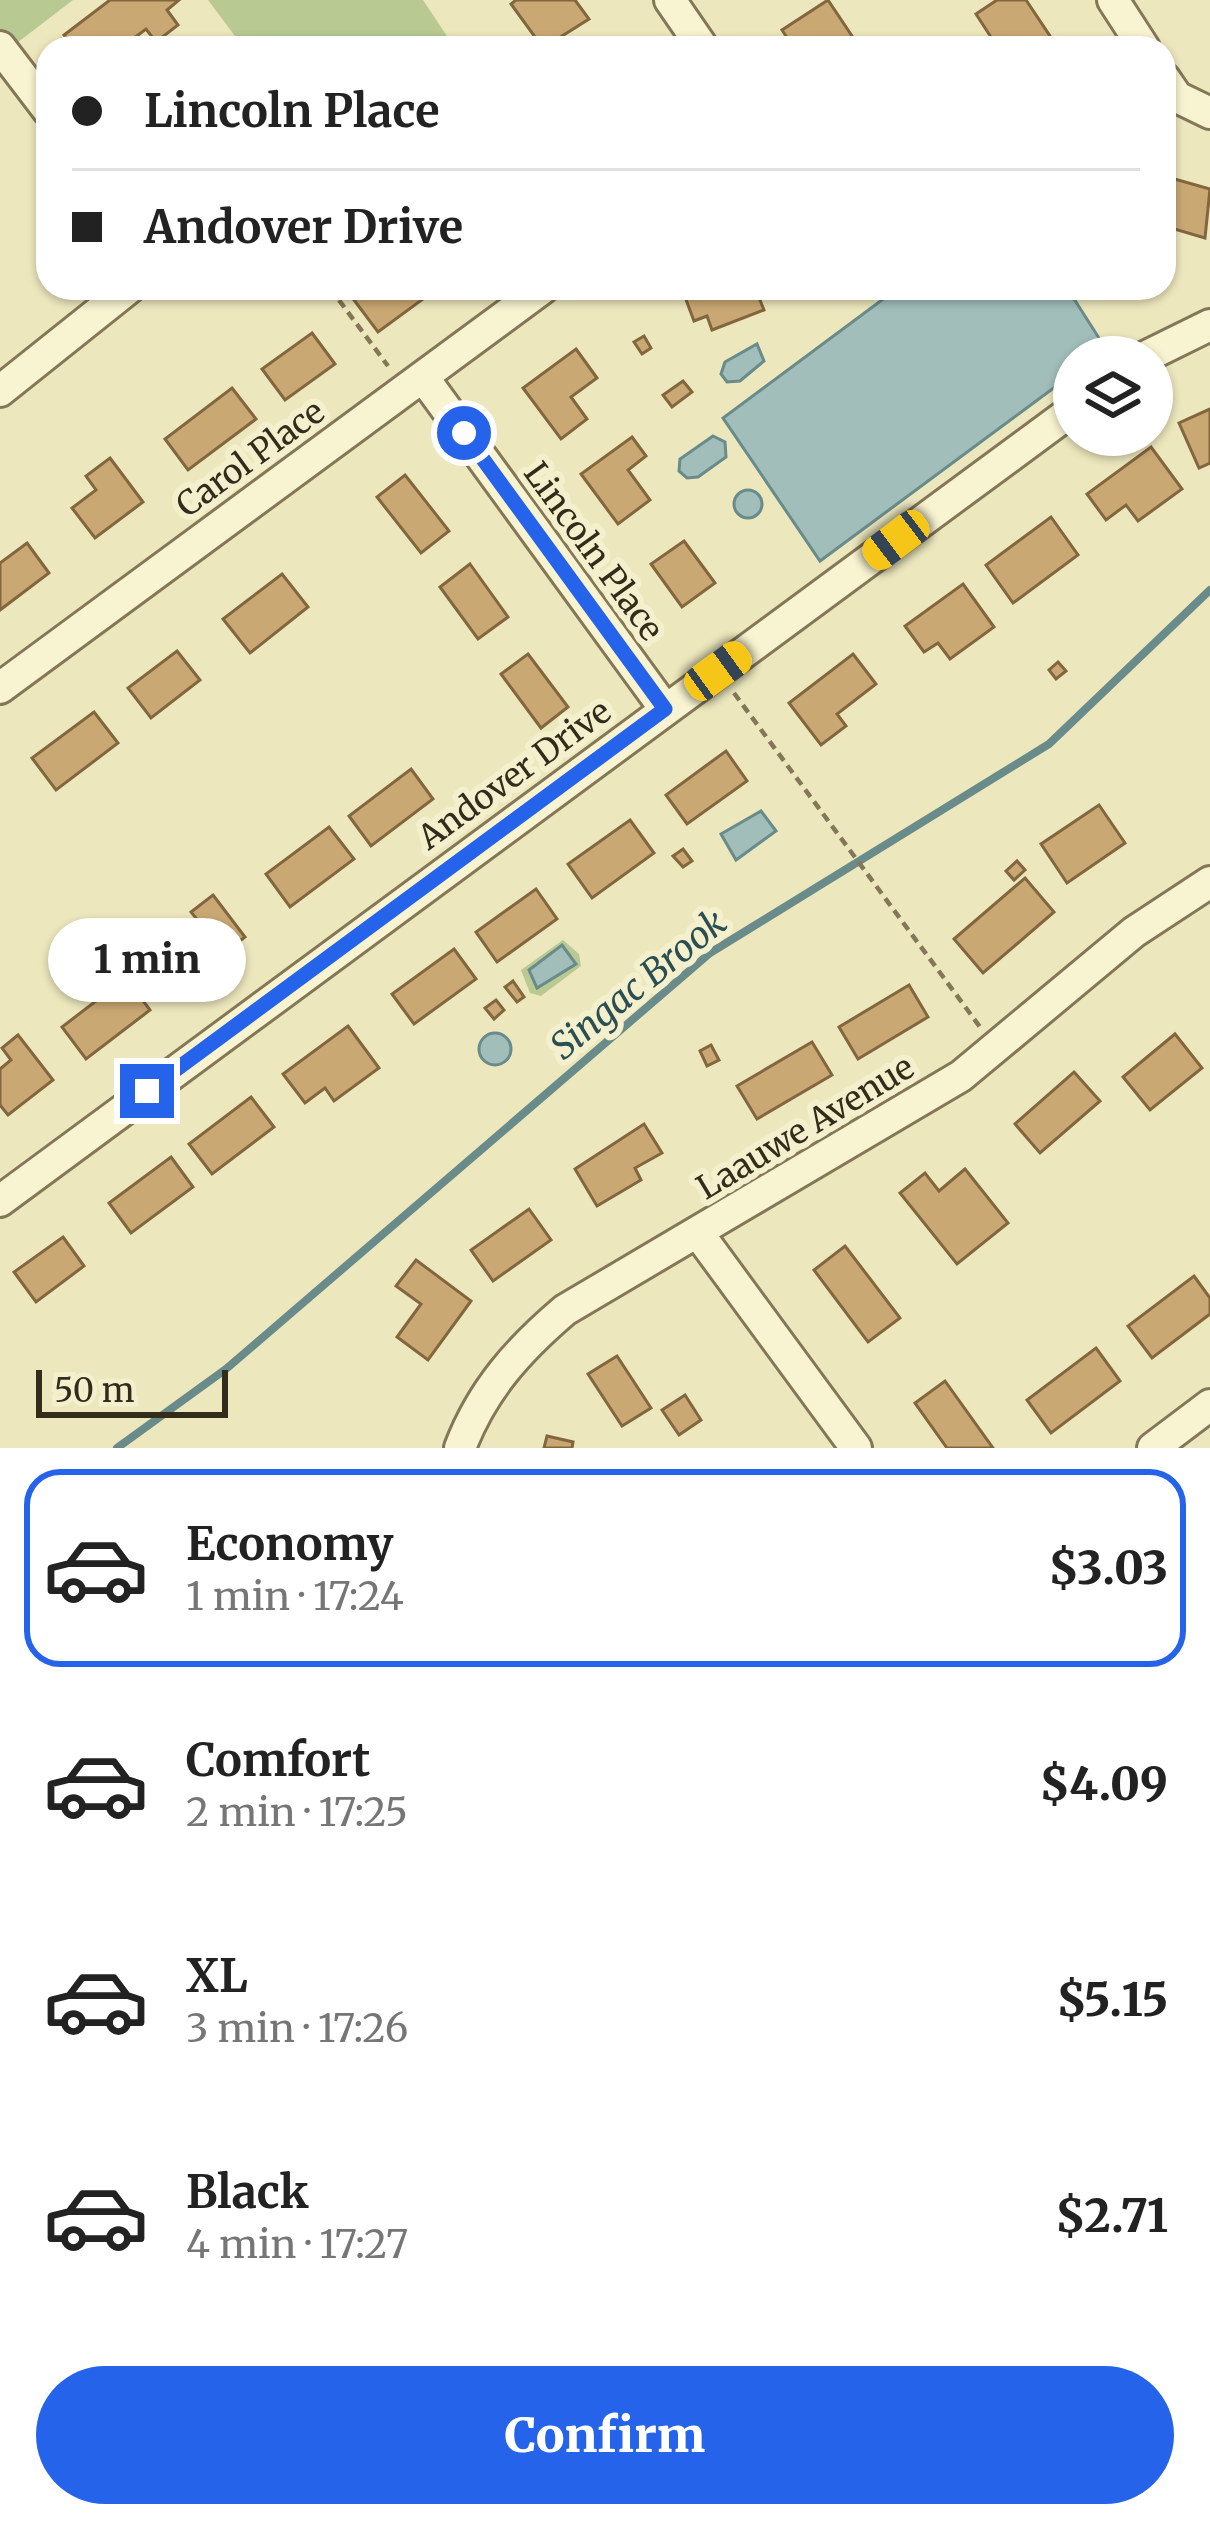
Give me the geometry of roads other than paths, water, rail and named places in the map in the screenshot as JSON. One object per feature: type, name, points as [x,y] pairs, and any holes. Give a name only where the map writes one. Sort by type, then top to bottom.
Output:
[{"type":"street","points":[[670,0],[695,36]]},
{"type":"street","points":[[1112,0],[1136,36]]},
{"type":"street","points":[[0,47],[36,95]]},
{"type":"street","points":[[1176,96],[1210,112]]},
{"type":"street","points":[[0,391],[114,300]]},
{"type":"street","name":"Carol Place","points":[[0,688],[527,300]]},
{"type":"street","points":[[1173,343],[1210,326]]},
{"type":"street","name":"Lincoln Place","points":[[415,384],[665,709]]},
{"type":"street","name":"Andover Drive","points":[[0,1201],[1053,424]]},
{"type":"street","name":"Laauwe Avenue","points":[[460,1448],[482,1397],[534,1337],[565,1310],[961,1076],[1134,932],[1210,882]]},
{"type":"street","points":[[698,1233],[856,1448]]},
{"type":"street","points":[[1153,1448],[1210,1405]]},
{"type":"water","points":[[882,300],[1075,300],[1098,336],[1053,336],[1053,389],[820,561],[723,418]]},
{"type":"water","points":[[757,344],[764,361],[740,381],[727,382],[721,374],[725,362]]},
{"type":"water","points":[[713,436],[725,442],[726,457],[698,477],[687,478],[679,471],[680,459]]},
{"type":"water","points":[[748,490],[758,494],[762,504],[758,514],[748,518],[738,514],[734,504],[738,494]]},
{"type":"water","points":[[761,811],[776,831],[736,860],[721,834]]},
{"type":"water","points":[[562,945],[576,964],[537,988],[529,970]]},
{"type":"water","points":[[495,1033],[506,1038],[511,1049],[506,1060],[495,1065],[484,1060],[479,1049],[484,1038]]},
{"type":"waterway","name":"Singac Brook","points":[[117,1448],[226,1369],[710,953],[1049,744],[1210,590]]}]
